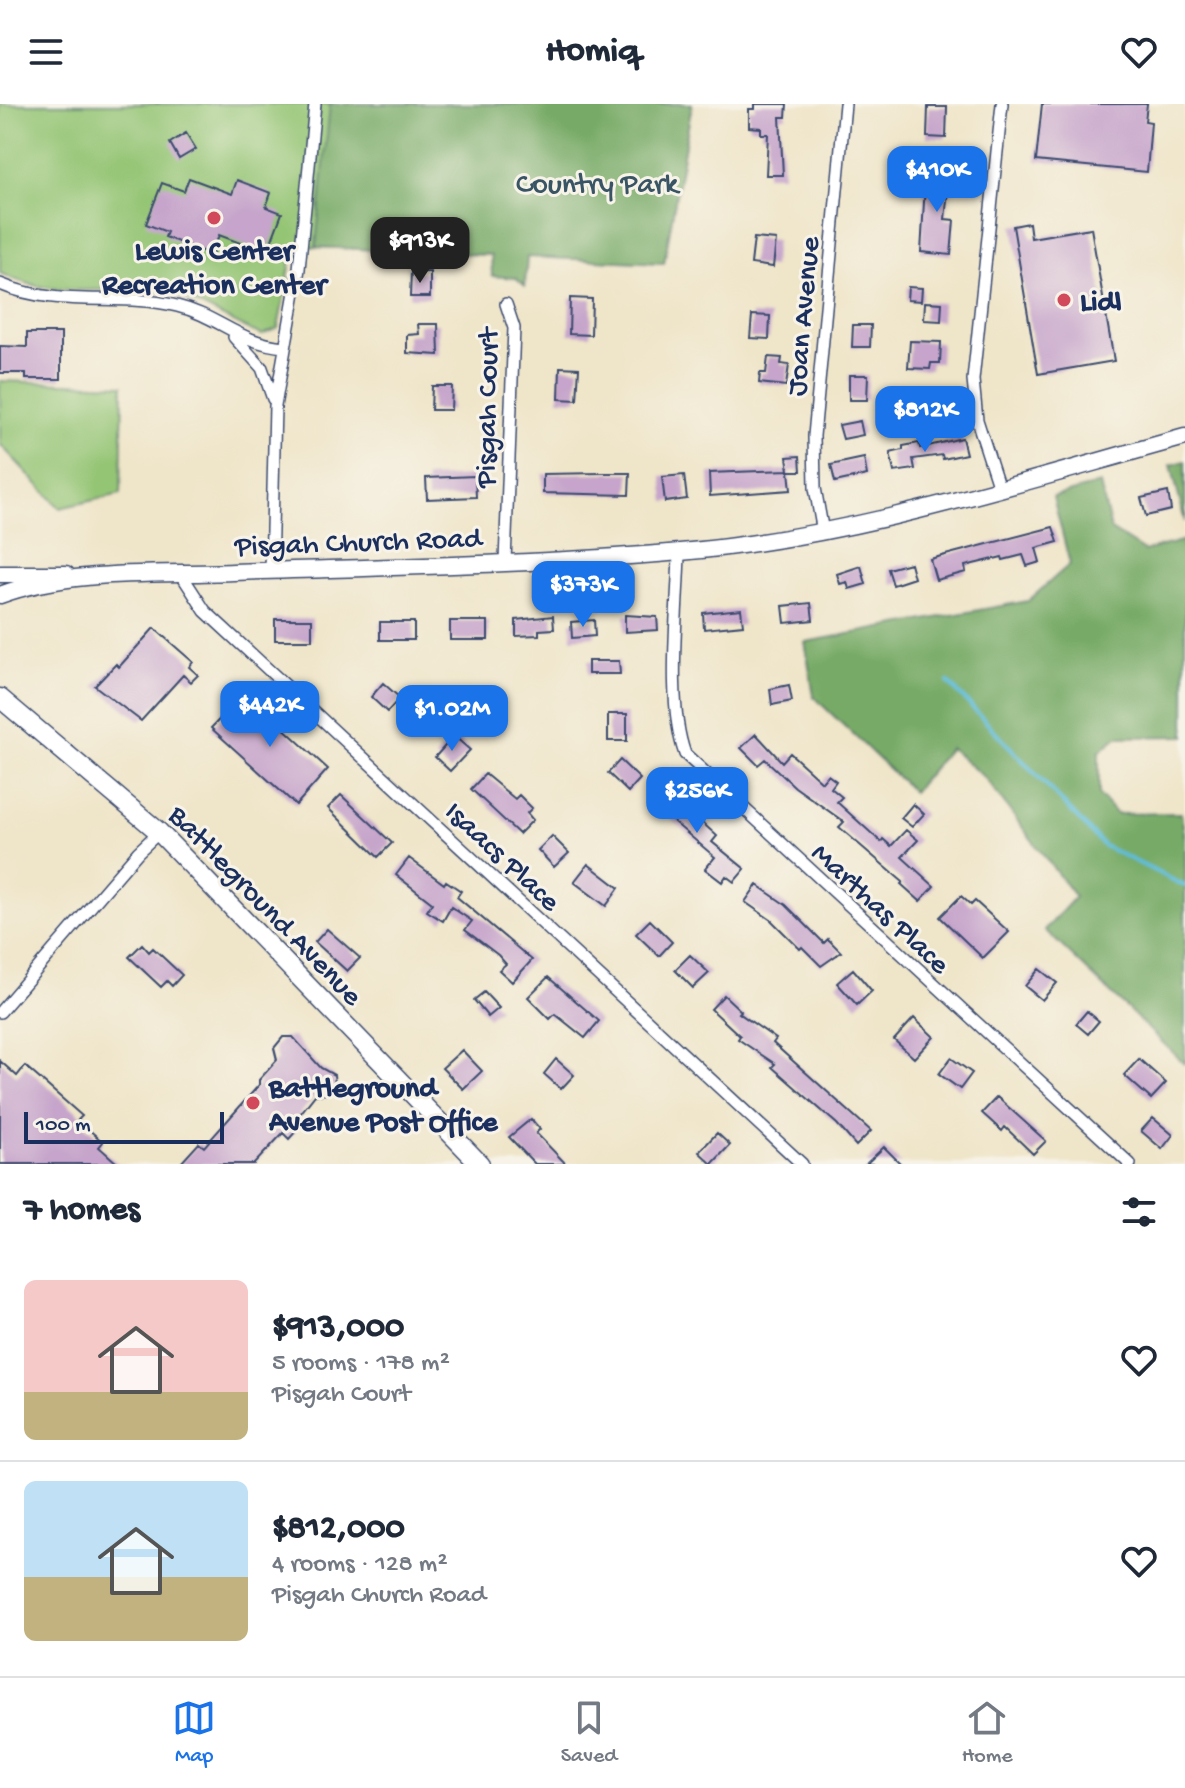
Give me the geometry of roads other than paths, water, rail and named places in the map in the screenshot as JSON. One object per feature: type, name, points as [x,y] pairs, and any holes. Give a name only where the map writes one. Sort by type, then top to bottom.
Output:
[{"type":"main road","name":"Pisgah Church Road","points":[[0,595],[51,583],[132,577],[679,552],[880,521],[1185,437]]},
{"type":"main road","points":[[0,574],[132,577]]},
{"type":"main road","name":"Battleground Avenue","points":[[0,698],[159,832],[480,1164]]},
{"type":"street","points":[[271,571],[275,406],[299,269],[315,104]]},
{"type":"street","name":"Joan Avenue","points":[[823,532],[813,450],[845,104]]},
{"type":"street","points":[[999,488],[977,420],[973,380],[1002,104]]},
{"type":"street","points":[[0,284],[41,296],[176,306],[211,319],[252,343],[285,347]]},
{"type":"street","name":"Pisgah Court","points":[[505,562],[514,328],[506,304]]},
{"type":"street","points":[[228,331],[262,368],[275,406]]},
{"type":"street","name":"Marthas Place","points":[[679,552],[676,705],[677,734],[685,754],[1130,1164]]},
{"type":"street","name":"Isaacs Place","points":[[181,574],[205,611],[802,1164]]},
{"type":"street","points":[[0,1012],[138,852],[159,832]]},
{"type":"waterway","points":[[948,682],[1104,846],[1185,886]]},
{"type":"place","name":"Lewis Center Recreation Center","points":[[214,218]]},
{"type":"place","name":"Lidl","points":[[1064,300]]},
{"type":"place","name":"Battleground Avenue Post Office","points":[[253,1103]]},
{"type":"park label","name":"Country Park","points":[[597,182]]}]
